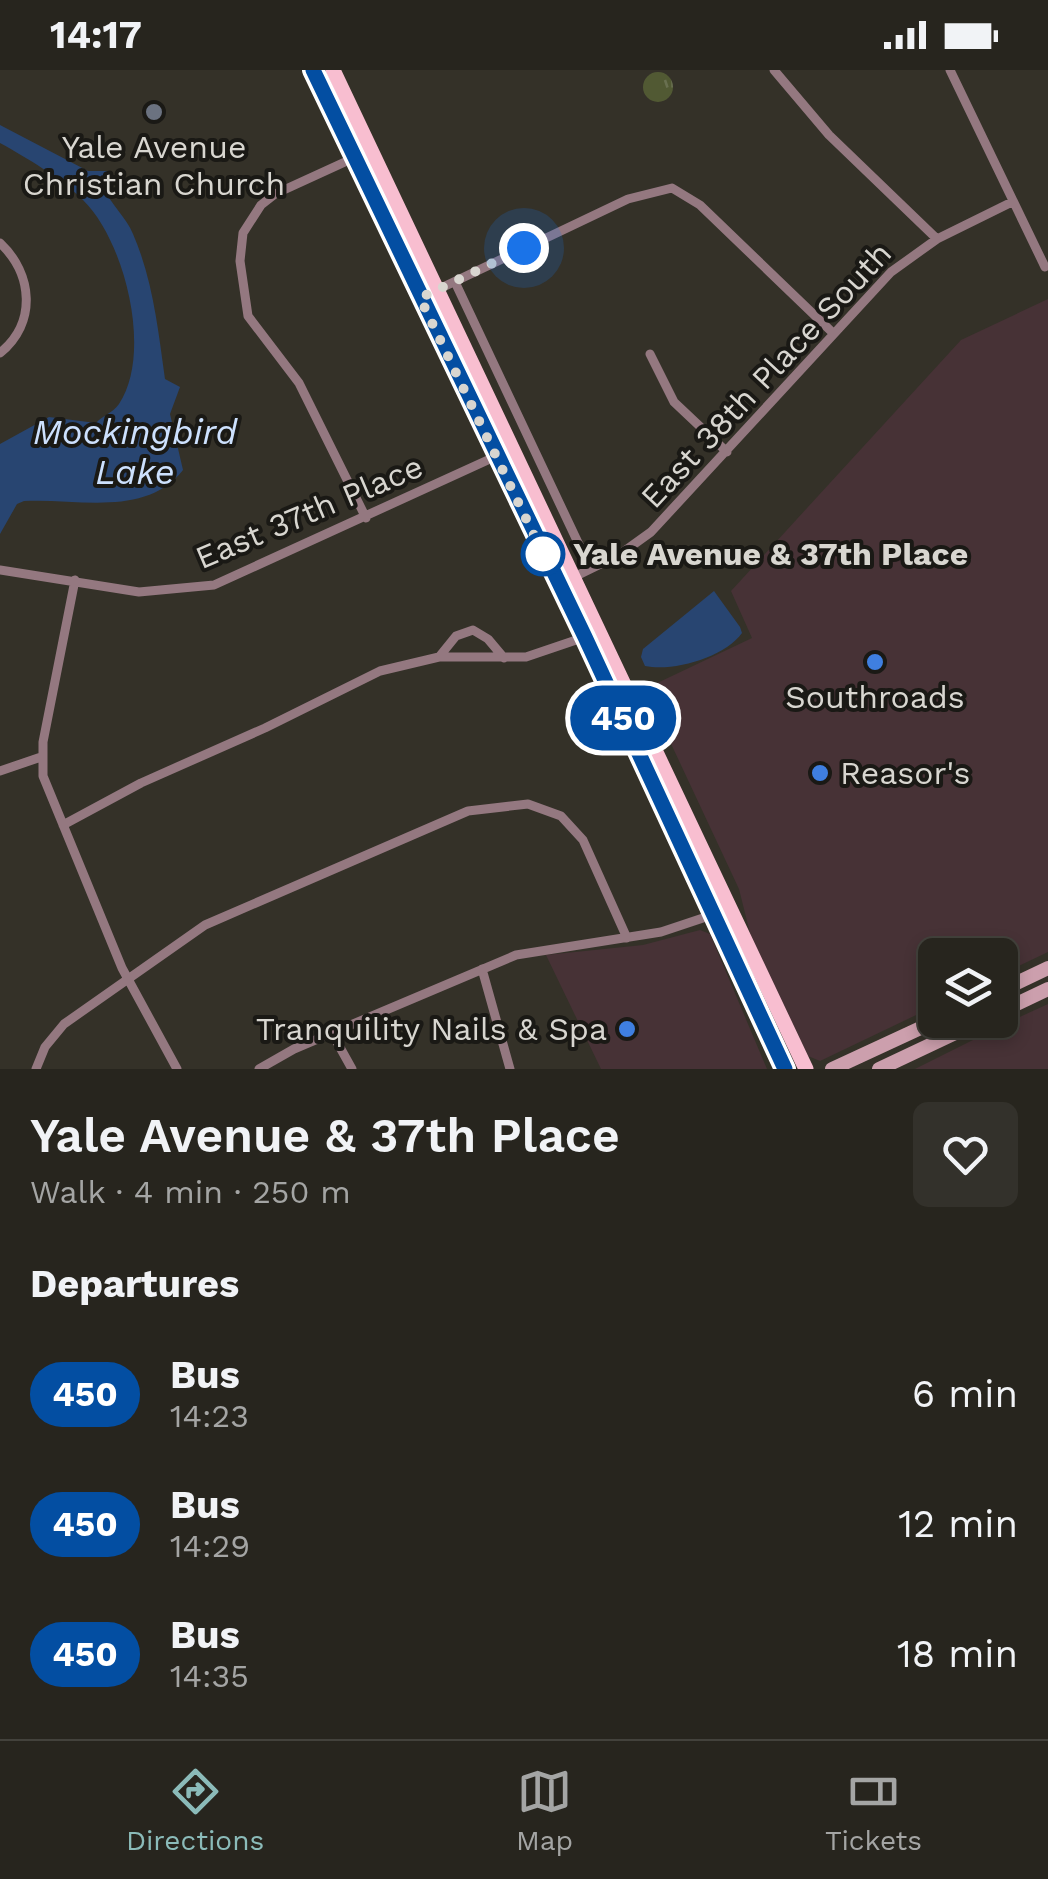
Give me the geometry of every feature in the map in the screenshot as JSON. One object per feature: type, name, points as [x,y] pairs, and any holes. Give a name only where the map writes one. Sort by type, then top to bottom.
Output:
[{"type":"main road","points":[[312,70],[495,457],[585,637],[785,1069]]},
{"type":"main road","points":[[333,70],[806,1069]]},
{"type":"main road","points":[[1018,982],[1048,968]]},
{"type":"main road","points":[[1018,1003],[1048,989]]},
{"type":"main road","points":[[832,1069],[918,1029]]},
{"type":"main road","points":[[878,1069],[944,1038]]},
{"type":"street","points":[[774,70],[828,135],[937,239]]},
{"type":"street","points":[[950,70],[1045,267]]},
{"type":"street","points":[[366,518],[306,395],[248,316],[240,262],[243,232],[250,218],[275,194],[371,150]]},
{"type":"street","points":[[420,298],[628,199],[672,188],[700,205],[834,333]]},
{"type":"street","name":"East 38th Place South","points":[[558,584],[652,532],[891,272],[937,239],[1012,202]]},
{"type":"street","points":[[0,244],[24,276],[26,313],[0,353]]},
{"type":"street","points":[[454,282],[590,568]]},
{"type":"street","points":[[650,354],[674,402],[726,452]]},
{"type":"street","name":"East 37th Place","points":[[0,570],[139,592],[201,588],[238,576],[512,449]]},
{"type":"street","points":[[75,580],[41,757],[48,792],[128,979],[177,1069]]},
{"type":"street","points":[[439,657],[456,636],[474,630],[504,658]]},
{"type":"street","points":[[63,825],[350,682],[400,664],[439,657],[540,655],[585,637]]},
{"type":"street","points":[[0,771],[41,757]]},
{"type":"street","points":[[36,1069],[44,1047],[64,1024],[228,912],[468,810],[528,804],[550,809],[583,840],[627,938]]},
{"type":"street","points":[[259,1069],[332,1032],[540,948],[661,932],[712,914]]},
{"type":"street","points":[[482,969],[510,1069]]},
{"type":"street","points":[[332,1032],[352,1069]]},
{"type":"shaded area","name":"Southroads","points":[[1048,299],[1048,952],[1018,966],[1018,938],[918,938],[918,1014],[820,1061],[808,1056],[751,937],[739,889],[666,733],[653,685],[752,638],[731,591],[961,340]]},
{"type":"shaded area","points":[[700,930],[710,934],[767,1069],[601,1069],[546,955],[643,945]]},
{"type":"shaded area","points":[[1048,1004],[1048,1069],[915,1069],[977,1038],[1018,1038],[1018,1018]]},
{"type":"green space","points":[[658,72],[668,77],[673,87],[668,97],[658,102],[648,97],[643,87],[648,77]]},
{"type":"water","name":"Mockingbird Lake","points":[[0,125],[88,171],[110,171],[104,188],[140,251],[154,305],[165,379],[180,387],[170,414],[183,470],[150,495],[130,500],[24,501],[17,504],[0,534],[0,444],[49,417],[96,423],[114,410],[129,382],[134,328],[122,269],[98,218],[65,184],[0,143]]},
{"type":"water","points":[[714,591],[740,627],[742,633],[734,642],[698,661],[670,667],[645,666],[643,649]]},
{"type":"bus line","name":"450","points":[[313,70],[495,457],[585,637],[785,1069]]},
{"type":"place","name":"Yale Avenue Christian Church","points":[[154,112]]},
{"type":"place","name":"Yale Avenue & 37th Place","points":[[543,554]]},
{"type":"place","name":"Southroads","points":[[875,662]]},
{"type":"place","name":"Reasor's","points":[[820,773]]},
{"type":"place","name":"Tranquility Nails & Spa","points":[[627,1029]]},
{"type":"route","points":[[524,248],[420,298],[543,554]]}]
